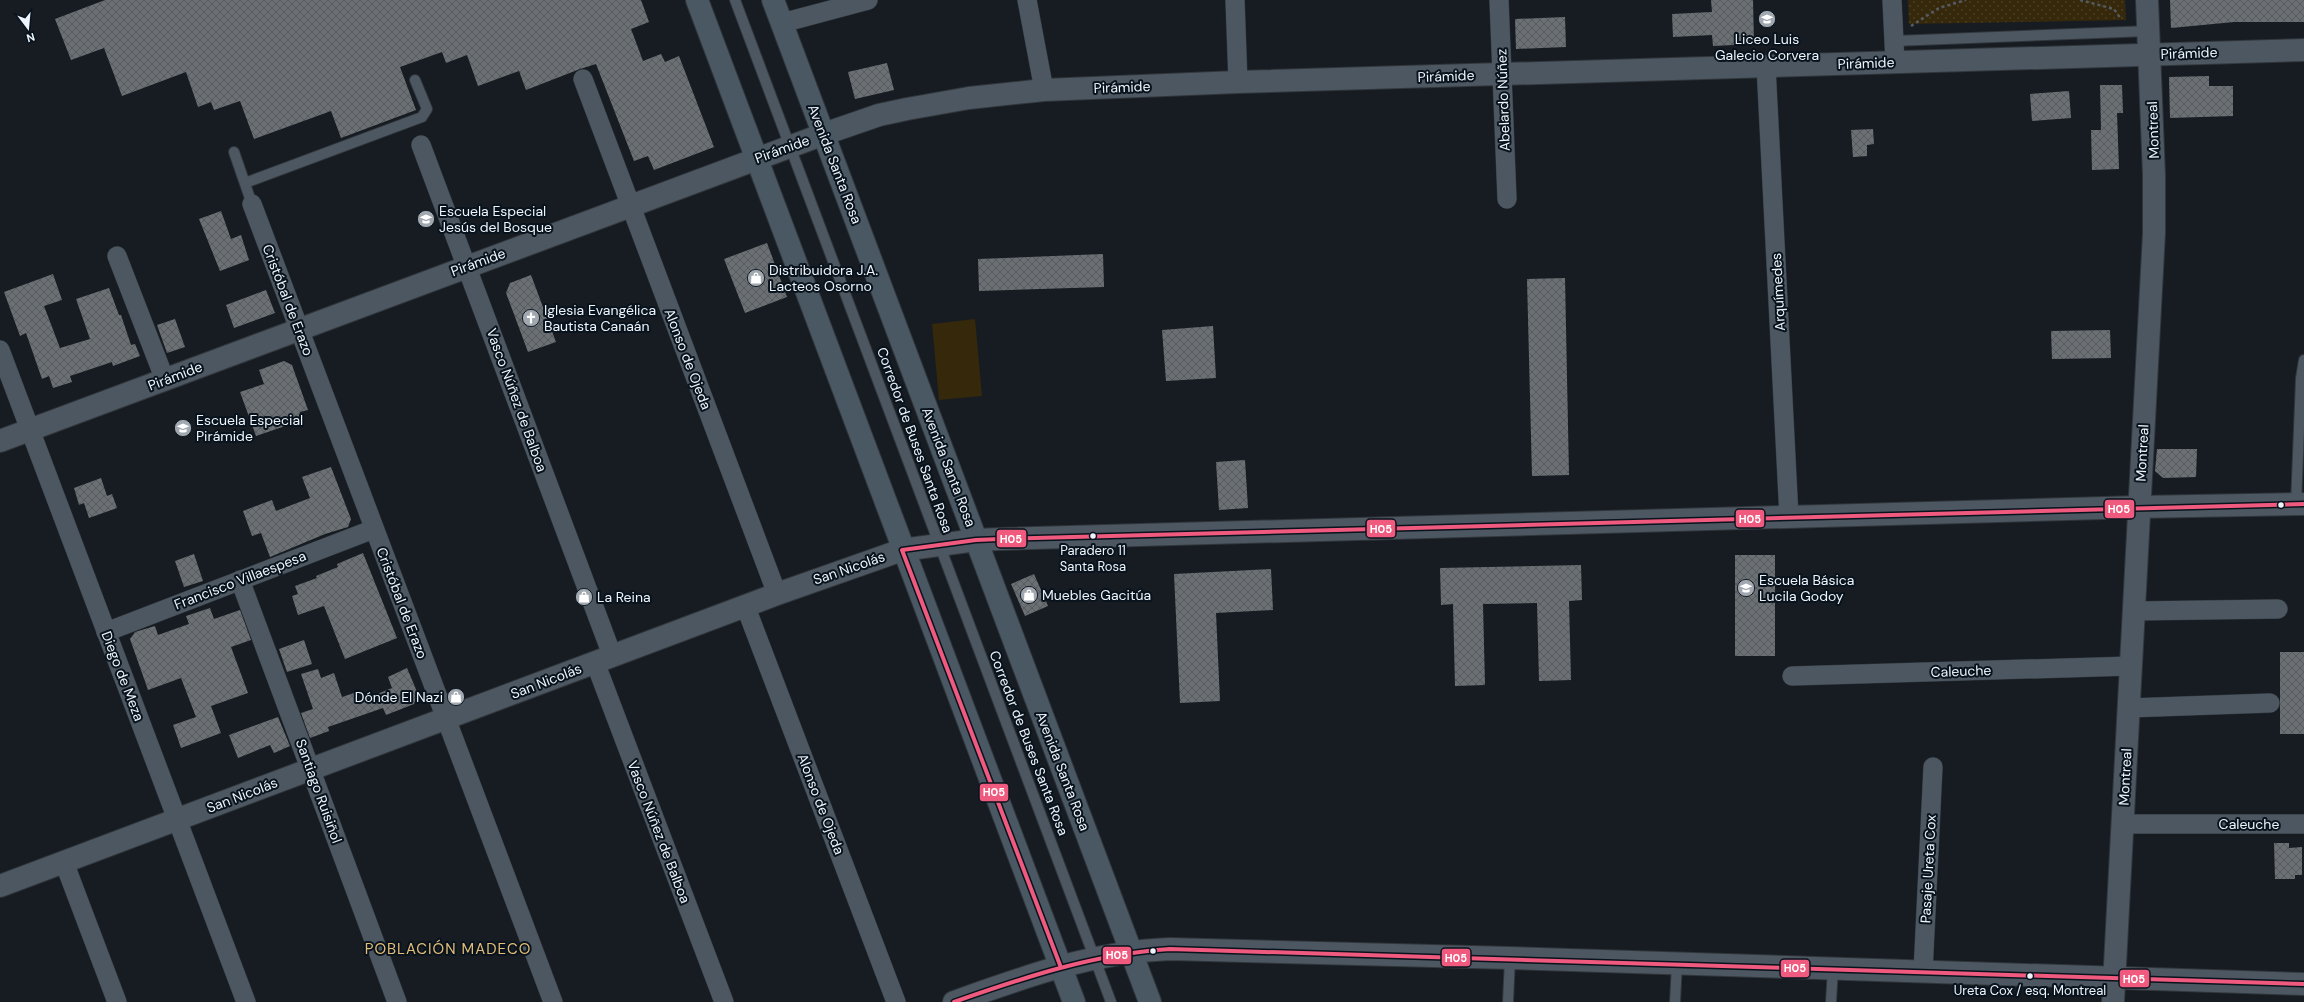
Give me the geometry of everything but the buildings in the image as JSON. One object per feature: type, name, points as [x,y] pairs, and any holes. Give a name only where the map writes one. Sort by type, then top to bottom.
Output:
[{"type":"main road","points":[[697,0],[902,550],[1074,1002]]},
{"type":"main road","name":"Avenida Santa Rosa","points":[[773,0],[1150,1002]]},
{"type":"street","points":[[782,23],[868,0]]},
{"type":"street","points":[[1027,0],[1044,90]]},
{"type":"street","points":[[1235,0],[1238,82]]},
{"type":"street","name":"Abelardo Núñez","points":[[1499,0],[1507,199]]},
{"type":"street","points":[[1892,0],[1894,51]]},
{"type":"street","name":"Montreal","points":[[2113,1002],[2154,218],[2150,54],[2147,0]]},
{"type":"street","name":"Pirámide","points":[[0,441],[756,158],[879,115],[968,98],[1044,90],[1238,82],[1766,66],[1894,51],[2150,54],[2304,50]]},
{"type":"street","name":"Arquímedes","points":[[1766,66],[1789,517]]},
{"type":"street","name":"Alonso de Ojeda","points":[[583,79],[776,594]]},
{"type":"street","name":"Vasco Núñez de Balboa","points":[[421,145],[467,267],[724,1002]]},
{"type":"street","name":"Cristóbal de Erazo","points":[[252,204],[553,1002]]},
{"type":"street","points":[[117,256],[165,380]]},
{"type":"street","name":"Diego de Meza","points":[[0,350],[246,1002]]},
{"type":"street","name":"San Nicolás","points":[[0,886],[745,605],[902,550],[976,540],[2140,507],[2300,504]]},
{"type":"street","name":"Francisco Villaespesa","points":[[106,632],[374,529]]},
{"type":"street","name":"Santiago Ruisiñol","points":[[240,580],[397,1002]]},
{"type":"street","name":"Alonso de Ojeda","points":[[745,605],[896,1002]]},
{"type":"street","points":[[2134,611],[2278,609]]},
{"type":"street","name":"Caleuche","points":[[1792,676],[2131,666]]},
{"type":"street","points":[[2128,708],[2270,703]]},
{"type":"street","name":"Pasaje Ureta Cox","points":[[1924,972],[1933,767]]},
{"type":"street","name":"Caleuche","points":[[2122,824],[2304,824]]},
{"type":"street","points":[[64,862],[117,1002]]},
{"type":"street","points":[[954,1002],[1060,965],[1094,957],[1131,951],[1170,949],[1677,963],[2304,984]]},
{"type":"lane","name":"Corredor de Buses Santa Rosa","points":[[735,0],[1111,1002]]},
{"type":"lane","name":"Pirámide","points":[[1894,51],[2149,31]]},
{"type":"lane","points":[[246,183],[422,117],[427,109],[414,80]]},
{"type":"lane","points":[[234,152],[252,204]]},
{"type":"lane","points":[[2300,504],[2301,378],[2304,360]]},
{"type":"lane","points":[[1508,1002],[1510,958]]},
{"type":"lane","points":[[1675,1002],[1677,963]]},
{"type":"lane","points":[[1831,1002],[1833,968]]},
{"type":"path","points":[[1908,27],[1939,8],[1966,0]]},
{"type":"path","points":[[2080,0],[2114,9],[2121,18],[2122,25]]},
{"type":"shaded area","points":[[1908,0],[2125,0],[2126,20],[1909,24]]},
{"type":"shaded area","points":[[975,319],[982,396],[939,400],[932,324]]},
{"type":"transit line","name":"H05","points":[[1060,965],[902,550],[976,540],[1000,539],[2304,504]]},
{"type":"transit line","name":"H05","points":[[954,1002],[1007,984],[1087,961],[1170,949],[2304,984]]},
{"type":"place","name":"Liceo Luis Galecio Corvera","points":[[1767,19]]},
{"type":"place","name":"Escuela Especial Jesús del Bosque","points":[[426,219]]},
{"type":"place","name":"Distribuidora J.A. Lacteos Osorno","points":[[756,278]]},
{"type":"place","name":"Iglesia Evangélica Bautista Canaán","points":[[531,318]]},
{"type":"place","name":"Escuela Especial Pirámide","points":[[183,428]]},
{"type":"place","name":"Paradero 11 Santa Rosa","points":[[1093,536]]},
{"type":"place","name":"Escuela Básica Lucila Godoy","points":[[1746,588]]},
{"type":"place","name":"Muebles Gacitúa","points":[[1029,595]]},
{"type":"place","name":"La Reina","points":[[584,597]]},
{"type":"place","name":"Dónde El Nazi","points":[[456,697]]},
{"type":"place","name":"Ureta Cox / esq. Montreal","points":[[2030,976]]},
{"type":"district","name":"POBLACIÓN MADECO","points":[[448,949]]}]
